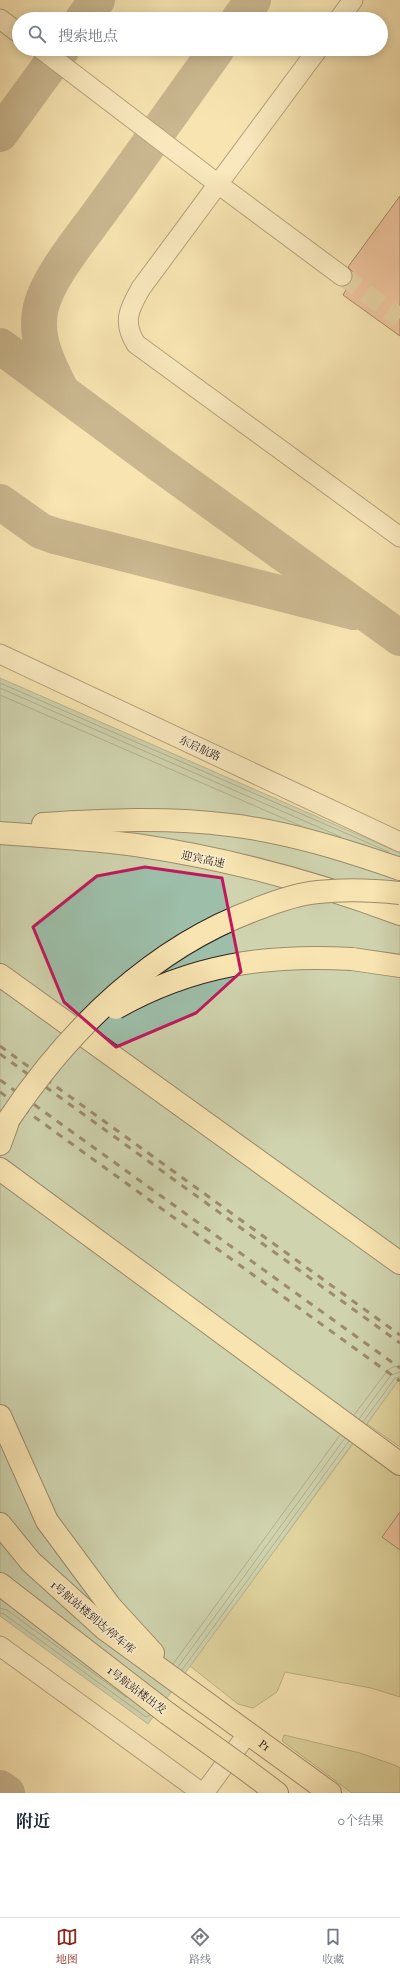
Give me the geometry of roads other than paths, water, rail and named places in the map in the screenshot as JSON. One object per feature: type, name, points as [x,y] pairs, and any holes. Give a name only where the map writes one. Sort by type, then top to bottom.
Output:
[{"type":"main road","points":[[0,828],[128,820],[196,822],[231,825],[292,836],[400,869]]},
{"type":"main road","name":"迎宾高速","points":[[0,833],[137,845],[186,854],[294,880],[361,900],[400,914]]},
{"type":"main road","points":[[0,1144],[5,1126],[31,1087],[58,1055],[102,1007],[146,970],[174,949],[242,914],[281,900],[317,892],[357,889],[400,893]]},
{"type":"main road","points":[[58,1055],[84,1030],[143,993],[204,970],[255,960],[285,957],[352,958],[400,966]]},
{"type":"main road","points":[[0,975],[400,1263]]},
{"type":"main road","points":[[0,1170],[400,1464]]},
{"type":"main road","points":[[0,1416],[47,1521],[68,1552],[124,1622],[148,1648],[199,1696]]},
{"type":"main road","name":"1号航站楼到达/停车库","points":[[0,1524],[31,1562],[105,1629],[171,1678],[199,1696]]},
{"type":"main road","points":[[0,1568],[51,1624]]},
{"type":"main road","name":"1号航站楼出发","points":[[0,1584],[167,1713],[277,1793]]},
{"type":"main road","name":"P1","points":[[199,1696],[330,1793]]},
{"type":"lane","points":[[344,12],[353,0]]},
{"type":"lane","points":[[0,19],[12,28]]},
{"type":"lane","points":[[50,56],[342,276]]},
{"type":"lane","points":[[313,56],[134,300],[128,313],[128,322],[132,337],[136,344],[400,536]]},
{"type":"lane","name":"东启航路","points":[[0,654],[400,842]]},
{"type":"lane","points":[[0,1646],[203,1793],[248,1733]]},
{"type":"lane","points":[[241,1766],[267,1793]]},
{"type":"water","points":[[0,678],[400,853],[400,1378],[148,1724],[0,1616]]},
{"type":"tunnel","points":[[342,276],[400,318]]},
{"type":"railway","points":[[0,1046],[400,1335]]},
{"type":"railway","points":[[0,1054],[400,1343]]},
{"type":"railway","points":[[0,1080],[400,1368]]},
{"type":"railway","points":[[0,1092],[400,1381]]}]
